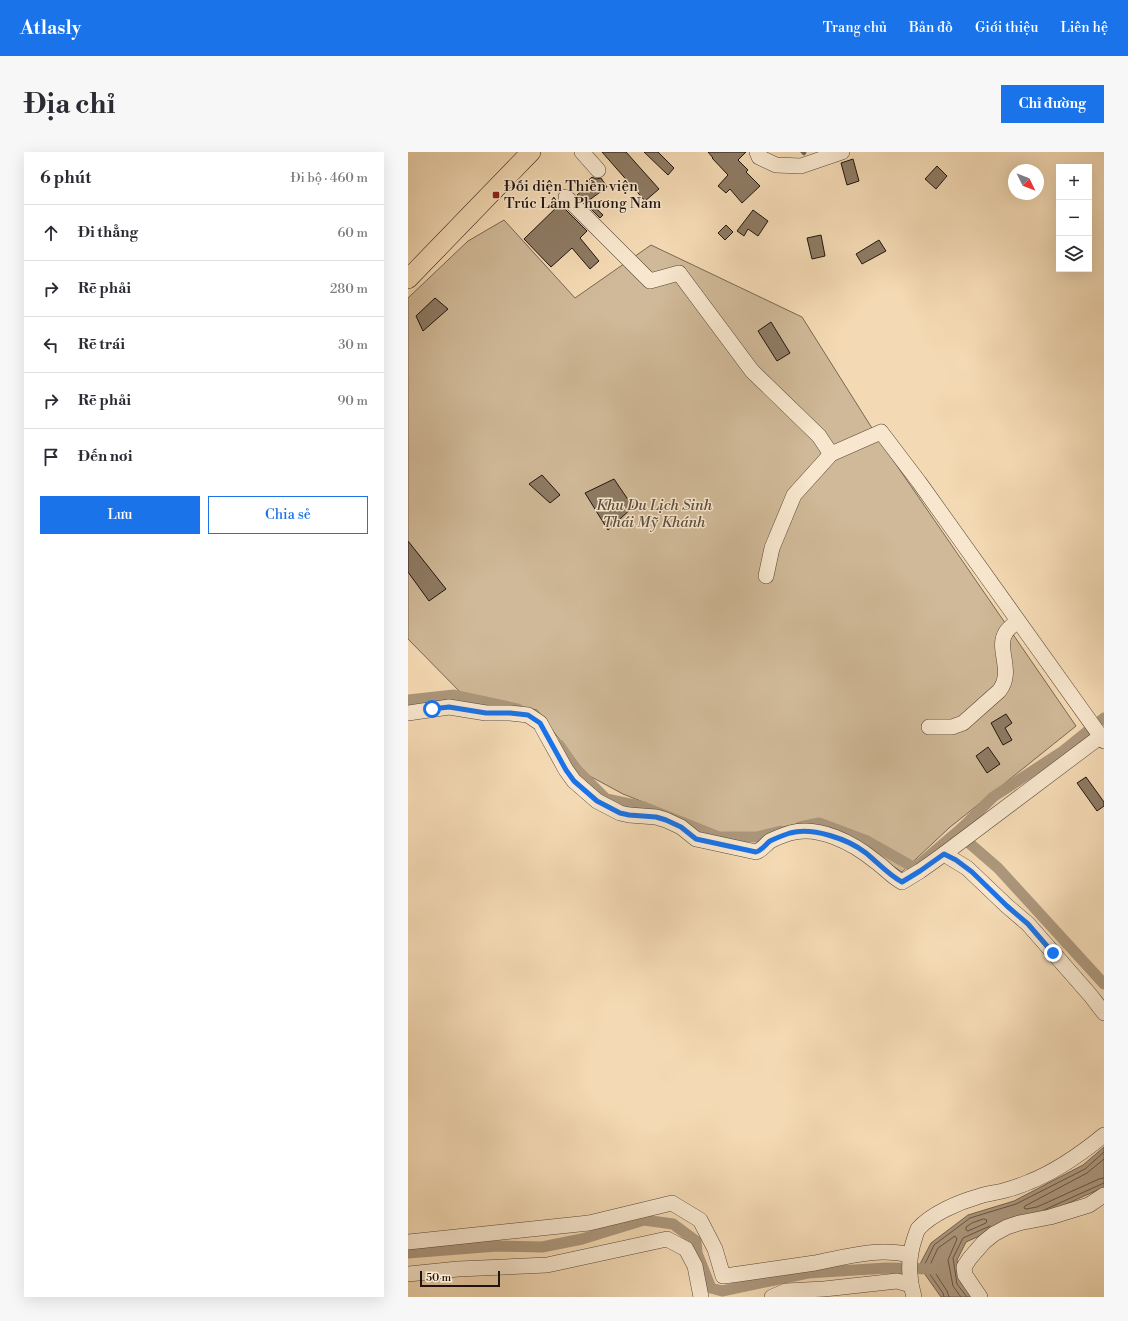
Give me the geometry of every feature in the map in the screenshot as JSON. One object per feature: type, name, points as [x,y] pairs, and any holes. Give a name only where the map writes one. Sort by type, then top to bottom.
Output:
[{"type":"main road","points":[[408,279],[530,152]]},
{"type":"street","points":[[582,152],[598,170]]},
{"type":"street","points":[[757,152],[759,157],[776,165],[801,166],[842,152]]},
{"type":"street","points":[[566,197],[650,281],[679,273],[752,371],[819,436],[831,454]]},
{"type":"street","points":[[408,712],[449,707],[486,713],[528,715],[540,723],[566,770],[574,781],[597,801],[620,813],[656,817],[681,827],[696,839],[756,852],[772,840],[792,833],[803,831],[822,834],[841,840],[859,849],[902,882],[949,850],[1102,737],[1017,621],[919,482],[881,432],[831,454],[794,496],[772,548],[766,576]]},
{"type":"street","points":[[930,727],[952,726],[963,723],[1004,685],[1006,674],[1003,653],[1004,635],[1007,630],[1017,621]]},
{"type":"street","points":[[949,850],[956,860],[972,872],[1007,906],[1024,920],[1091,996],[1104,1013]]},
{"type":"street","points":[[912,1289],[910,1255],[918,1230],[937,1214],[978,1196],[1007,1190],[1031,1181],[1080,1154],[1104,1135]]},
{"type":"street","points":[[980,1297],[965,1274],[964,1267],[984,1242],[994,1234],[1007,1227],[1050,1217],[1089,1205],[1104,1195]]},
{"type":"street","points":[[408,1242],[589,1222],[672,1203],[700,1220],[715,1249],[723,1276],[808,1264],[867,1253],[902,1253],[910,1255]]},
{"type":"street","points":[[408,1274],[458,1269],[548,1265],[667,1239],[686,1249],[695,1266],[701,1297]]},
{"type":"street","points":[[772,1297],[786,1291],[824,1289],[890,1281],[897,1281],[912,1289]]},
{"type":"green space","name":"Khu Du Lịch Sinh Thái Mỹ Khánh","points":[[504,220],[575,298],[651,245],[802,317],[882,444],[1076,726],[949,828],[902,872],[819,819],[734,838],[623,794],[586,774],[537,710],[465,697],[408,639],[408,298],[468,241]]},
{"type":"water","points":[[1104,1147],[1104,1187],[1040,1216],[1010,1222],[966,1242],[957,1260],[961,1283],[972,1297],[941,1297],[919,1266],[931,1243],[968,1215],[1014,1201],[1083,1165]]},
{"type":"building","points":[[602,152],[626,152],[659,189],[645,201]]},
{"type":"building","points":[[644,152],[658,152],[674,168],[668,175]]},
{"type":"building","points":[[708,152],[746,152],[738,160],[748,170],[746,172],[760,186],[742,203],[730,189],[726,193],[718,186],[728,175]]},
{"type":"building","points":[[853,159],[859,181],[847,185],[841,163]]},
{"type":"building","points":[[937,166],[947,176],[936,189],[925,179]]},
{"type":"building","points":[[592,177],[596,179],[601,178],[607,187],[588,201],[603,215],[600,218],[577,195],[584,189],[582,186]]},
{"type":"building","points":[[560,204],[587,231],[580,238],[599,261],[590,269],[572,248],[551,267],[524,239]]},
{"type":"building","points":[[753,210],[768,221],[758,236],[748,229],[744,236],[737,231]]},
{"type":"building","points":[[726,225],[733,232],[725,240],[718,233]]},
{"type":"building","points":[[821,235],[825,256],[812,259],[807,238]]},
{"type":"building","points":[[879,240],[886,251],[862,264],[856,254]]},
{"type":"building","points":[[435,298],[448,309],[423,331],[416,316]]},
{"type":"building","points":[[771,322],[790,353],[777,361],[758,331]]},
{"type":"building","points":[[542,475],[560,495],[550,503],[529,484]]},
{"type":"building","points":[[614,479],[633,507],[608,530],[585,493]]},
{"type":"building","points":[[408,541],[446,589],[429,601],[408,572]]},
{"type":"building","points":[[1006,714],[1012,723],[1005,728],[1012,740],[1003,745],[991,723]]},
{"type":"building","points":[[988,747],[1000,764],[987,773],[976,756]]},
{"type":"building","points":[[1086,777],[1104,802],[1104,806],[1097,811],[1077,783]]},
{"type":"waterway","points":[[802,152],[804,154],[805,152]]},
{"type":"waterway","points":[[408,700],[454,695],[518,709]]},
{"type":"waterway","points":[[1104,718],[1063,751],[993,797],[963,827],[968,842],[998,868],[1104,984]]},
{"type":"waterway","points":[[559,745],[576,769],[606,799],[644,807],[719,837],[757,837],[781,831]]},
{"type":"waterway","points":[[800,827],[819,823],[867,841],[915,868],[963,827]]},
{"type":"waterway","points":[[408,1253],[497,1246],[542,1247],[582,1239],[644,1220],[673,1224],[696,1241],[697,1253],[711,1288],[722,1291],[808,1273],[886,1268],[934,1269]]},
{"type":"place","name":"Đối diện Thiền viện Trúc Lâm Phương Nam","points":[[496,195]]},
{"type":"route","points":[[432,709],[449,707],[486,713],[528,715],[537,720],[547,733],[566,770],[574,781],[597,801],[620,813],[656,817],[666,820],[681,827],[696,839],[756,852],[772,840],[792,833],[803,831],[822,834],[854,846],[902,882],[944,854],[956,860],[972,872],[1007,906],[1024,920],[1053,953]]}]
